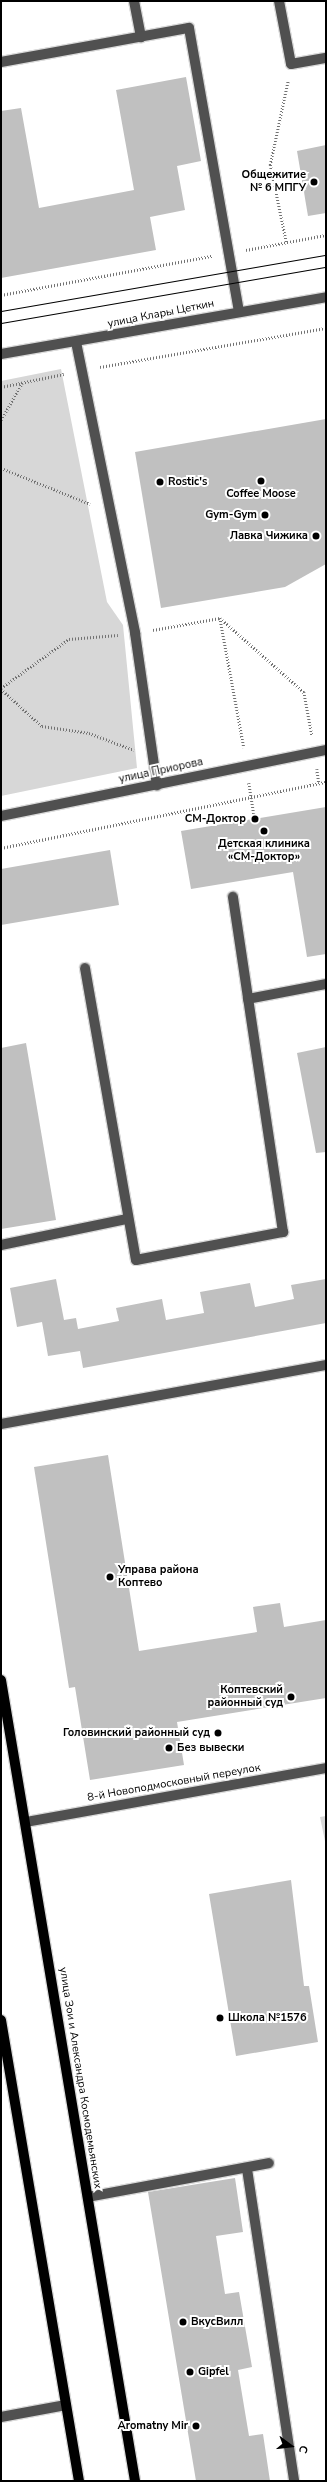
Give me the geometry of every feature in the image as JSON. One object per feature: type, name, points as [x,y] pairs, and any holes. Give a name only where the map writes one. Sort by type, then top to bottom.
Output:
[{"type":"main road","name":"улица Зои и Александра Космодемьянских","points":[[1,1680],[26,1822],[135,2481]]},
{"type":"main road","points":[[1,2020],[79,2481]]},
{"type":"street","points":[[134,1],[141,37]]},
{"type":"street","points":[[279,1],[291,64],[326,58]]},
{"type":"street","points":[[1,62],[189,28],[239,312]]},
{"type":"street","name":"улица Клары Цеткин","points":[[1,354],[326,297]]},
{"type":"street","points":[[76,342],[112,512],[134,633],[157,785]]},
{"type":"street","name":"улица Приорова","points":[[1,816],[326,750]]},
{"type":"street","points":[[85,968],[127,1219],[136,1260],[283,1232],[233,896]]},
{"type":"street","points":[[248,999],[326,984]]},
{"type":"street","points":[[1,1245],[127,1219]]},
{"type":"street","points":[[1,1424],[326,1365]]},
{"type":"street","name":"8-й Новоподмосковный переулок","points":[[26,1822],[326,1768]]},
{"type":"street","points":[[88,2197],[247,2169],[269,2163]]},
{"type":"street","points":[[247,2169],[294,2481]]},
{"type":"street","points":[[1,2416],[66,2405]]},
{"type":"path","points":[[286,242],[270,165],[291,64]]},
{"type":"path","points":[[1,295],[326,235]]},
{"type":"path","points":[[1,388],[81,370],[326,328]]},
{"type":"path","points":[[1,420],[22,383]]},
{"type":"path","points":[[1,468],[112,512]]},
{"type":"path","points":[[153,758],[89,733],[42,726],[1,689],[69,638],[134,633],[220,618]]},
{"type":"path","points":[[220,618],[304,692],[319,782]]},
{"type":"path","points":[[220,618],[247,766],[250,796],[255,819]]},
{"type":"path","points":[[1,848],[250,796],[319,782],[326,782]]},
{"type":"shaded area","points":[[61,369],[107,602],[123,625],[137,768],[1,796],[1,381]]},
{"type":"shaded area","points":[[326,1816],[326,1846],[320,1817]]},
{"type":"building","points":[[186,77],[201,161],[177,166],[185,210],[150,217],[156,250],[1,278],[1,111],[21,108],[39,208],[134,190],[116,90]]},
{"type":"building","name":"Общежитие № 6 МПГУ","points":[[326,145],[326,213],[308,216],[297,151]]},
{"type":"building","points":[[326,419],[326,564],[285,587],[161,608],[135,452]]},
{"type":"building","points":[[326,807],[326,954],[307,957],[293,872],[191,889],[181,831]]},
{"type":"building","points":[[110,850],[119,905],[1,925],[1,869]]},
{"type":"building","points":[[26,1043],[56,1220],[1,1229],[1,1048]]},
{"type":"building","points":[[326,1047],[326,1152],[316,1153],[297,1053]]},
{"type":"building","points":[[56,1279],[64,1320],[76,1318],[78,1329],[119,1321],[116,1308],[162,1299],[166,1320],[204,1313],[200,1292],[250,1283],[255,1307],[294,1299],[291,1285],[326,1279],[326,1323],[83,1368],[80,1351],[48,1356],[42,1322],[17,1327],[10,1288]]},
{"type":"building","points":[[108,1455],[139,1651],[257,1632],[253,1607],[280,1603],[284,1627],[326,1620],[326,1698],[177,1722],[184,1765],[90,1780],[75,1687],[69,1688],[34,1467]]},
{"type":"building","points":[[291,1880],[304,1986],[309,1986],[318,2042],[236,2056],[209,1894]]},
{"type":"building","points":[[235,2178],[243,2232],[216,2236],[225,2294],[239,2292],[252,2367],[238,2370],[249,2436],[263,2434],[270,2481],[196,2481],[148,2192]]},
{"type":"tram line","points":[[1,311],[326,255]]},
{"type":"tram line","points":[[1,323],[326,267]]},
{"type":"place","name":"Общежитие № 6 МПГУ","points":[[314,182]]},
{"type":"place","name":"Coffee Moose","points":[[261,481]]},
{"type":"place","name":"Rostic's","points":[[160,482]]},
{"type":"place","name":"Gym-Gym","points":[[265,515]]},
{"type":"place","name":"Лавка Чижика","points":[[316,536]]},
{"type":"place","name":"СМ-Доктор","points":[[255,819]]},
{"type":"place","name":"Детская клиника «СМ-Доктор»","points":[[264,831]]},
{"type":"place","name":"Управа района Коптево","points":[[110,1577]]},
{"type":"place","name":"Коптевский районный суд","points":[[291,1697]]},
{"type":"place","name":"Головинский районный суд","points":[[218,1733]]},
{"type":"place","name":"Без вывески","points":[[169,1748]]},
{"type":"place","name":"Школа №1576","points":[[220,2018]]},
{"type":"place","name":"ВкусВилл","points":[[183,2322]]},
{"type":"place","name":"Gipfel","points":[[190,2372]]},
{"type":"place","name":"Aromatny Mir","points":[[196,2426]]}]
